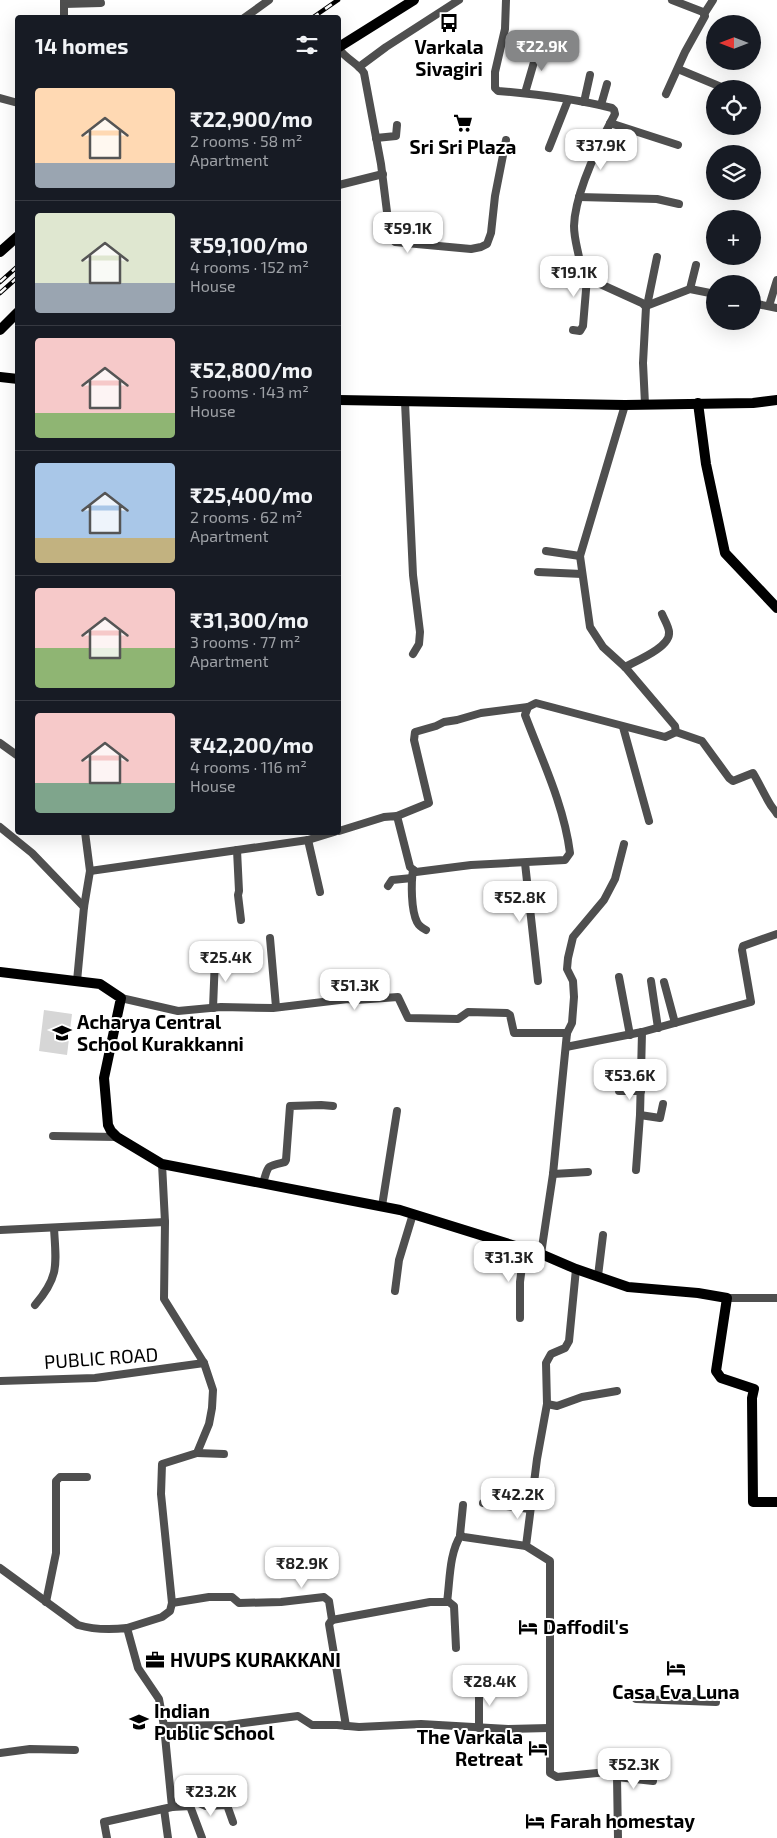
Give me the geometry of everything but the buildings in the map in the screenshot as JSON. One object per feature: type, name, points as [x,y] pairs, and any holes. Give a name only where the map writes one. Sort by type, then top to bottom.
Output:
[{"type":"main road","points":[[341,47],[414,0]]},
{"type":"main road","points":[[0,252],[15,239]]},
{"type":"main road","points":[[0,330],[15,315]]},
{"type":"main road","points":[[0,377],[15,379]]},
{"type":"main road","points":[[341,400],[625,406],[645,404],[753,403],[777,400]]},
{"type":"main road","points":[[698,403],[706,464],[725,553],[777,608]]},
{"type":"main road","points":[[0,972],[100,984],[121,998],[104,1078],[108,1125],[117,1137],[162,1164],[382,1206],[413,1214],[541,1254],[576,1269],[628,1287],[698,1293],[727,1298],[716,1371],[721,1378],[754,1389],[752,1398],[754,1502],[777,1502]]},
{"type":"street","points":[[248,15],[269,0]]},
{"type":"street","points":[[359,67],[386,47],[459,0]]},
{"type":"street","points":[[506,0],[505,29],[496,72],[495,88],[498,91],[525,93],[601,105],[614,110],[615,114],[599,145],[579,197],[574,226],[582,270],[587,278],[646,306],[690,288],[706,292]]},
{"type":"street","points":[[672,0],[704,14]]},
{"type":"street","points":[[666,94],[684,52],[713,0]]},
{"type":"street","points":[[64,15],[64,2],[101,3]]},
{"type":"street","points":[[525,93],[539,45]]},
{"type":"street","points":[[341,51],[346,58],[364,73],[383,174],[390,235],[394,241],[467,249],[482,247],[487,244],[506,140]]},
{"type":"street","points":[[678,69],[706,81]]},
{"type":"street","points":[[584,102],[590,75]]},
{"type":"street","points":[[601,105],[608,84]]},
{"type":"street","points":[[0,98],[15,102]]},
{"type":"street","points":[[549,148],[568,100]]},
{"type":"street","points":[[610,123],[678,145]]},
{"type":"street","points":[[376,138],[396,136],[397,125]]},
{"type":"street","points":[[341,184],[383,174]]},
{"type":"street","points":[[579,197],[657,199],[679,204]]},
{"type":"street","points":[[645,404],[643,363],[646,306],[657,258]]},
{"type":"street","points":[[690,288],[696,265]]},
{"type":"street","points":[[573,330],[580,331],[583,326],[587,278]]},
{"type":"street","points":[[773,307],[777,280]]},
{"type":"street","points":[[405,402],[413,575],[420,632],[419,644],[414,654]]},
{"type":"street","points":[[625,406],[580,556],[590,627],[603,647],[675,726],[676,732]]},
{"type":"street","points":[[546,551],[580,556]]},
{"type":"street","points":[[538,572],[582,574]]},
{"type":"street","points":[[624,668],[660,648],[668,640],[669,633],[662,614]]},
{"type":"street","points":[[341,830],[384,817],[397,816],[429,803],[414,740],[415,732],[444,722],[481,713],[528,707],[536,703],[665,737],[676,732],[702,741],[733,781],[753,773],[777,814]]},
{"type":"street","points":[[388,886],[392,880],[416,872],[478,864],[565,860],[570,853],[559,805],[525,715],[528,707]]},
{"type":"street","points":[[623,727],[649,822]]},
{"type":"street","points":[[0,743],[15,754]]},
{"type":"street","points":[[397,816],[413,874],[416,920],[426,930]]},
{"type":"street","points":[[0,826],[32,853],[84,907]]},
{"type":"street","points":[[77,981],[84,907],[90,871],[85,835]]},
{"type":"street","points":[[302,835],[320,892]]},
{"type":"street","points":[[90,871],[305,841],[324,835]]},
{"type":"street","points":[[541,1254],[553,1174],[566,1047],[572,1023],[574,981],[567,969],[568,958],[574,937],[604,900],[615,879],[624,844]]},
{"type":"street","points":[[237,850],[238,895],[241,920]]},
{"type":"street","points":[[525,863],[538,981]]},
{"type":"street","points":[[566,1047],[630,1035],[751,1002],[742,946],[746,943],[777,934]]},
{"type":"street","points":[[270,938],[276,1007]]},
{"type":"street","points":[[213,1008],[215,958]]},
{"type":"street","points":[[618,977],[630,1035]]},
{"type":"street","points":[[651,982],[658,1028]]},
{"type":"street","points":[[664,982],[675,1023]]},
{"type":"street","points":[[121,998],[178,1011],[213,1008],[276,1007],[348,999],[398,997],[408,1018],[458,1019],[468,1012],[507,1013],[510,1015],[514,1033],[568,1033]]},
{"type":"street","points":[[636,1170],[640,1115],[642,1032]]},
{"type":"street","points":[[619,1091],[641,1091]]},
{"type":"street","points":[[640,1115],[660,1118],[663,1104]]},
{"type":"street","points":[[263,1184],[267,1168],[286,1160],[290,1106],[333,1106]]},
{"type":"street","points":[[382,1206],[397,1111]]},
{"type":"street","points":[[53,1136],[117,1137]]},
{"type":"street","points":[[162,1164],[165,1222],[164,1299],[204,1363],[213,1386],[209,1424],[197,1454]]},
{"type":"street","points":[[553,1174],[588,1172]]},
{"type":"street","points":[[395,1291],[399,1260],[413,1214]]},
{"type":"street","points":[[0,1230],[165,1222]]},
{"type":"street","points":[[35,1305],[45,1294],[56,1272],[54,1228]]},
{"type":"street","points":[[598,1276],[603,1235]]},
{"type":"street","points":[[520,1318],[520,1282],[524,1250]]},
{"type":"street","points":[[526,1546],[536,1459],[547,1404],[546,1363],[551,1354],[565,1348],[569,1341],[576,1269]]},
{"type":"street","points":[[727,1298],[777,1298]]},
{"type":"street","name":"PUBLIC ROAD","points":[[0,1381],[95,1378],[204,1363]]},
{"type":"street","points":[[547,1404],[557,1406],[582,1397],[617,1391]]},
{"type":"street","points":[[0,1568],[78,1625],[100,1630],[126,1628],[162,1617],[170,1611],[172,1603],[161,1494],[162,1464],[197,1454],[224,1454]]},
{"type":"street","points":[[46,1602],[56,1553],[56,1481],[60,1477],[87,1477]]},
{"type":"street","points":[[483,1502],[530,1509]]},
{"type":"street","points":[[447,1602],[453,1559],[461,1535],[463,1505]]},
{"type":"street","points":[[461,1535],[526,1546],[550,1561],[550,1773],[557,1777],[608,1772],[617,1777],[653,1781]]},
{"type":"street","points":[[172,1603],[209,1597],[232,1597],[239,1603],[281,1602],[324,1597],[329,1601],[332,1620],[329,1624],[346,1726]]},
{"type":"street","points":[[332,1620],[430,1602],[452,1602],[454,1606],[456,1648]]},
{"type":"street","points":[[126,1628],[138,1668],[159,1699],[164,1726],[168,1838]]},
{"type":"street","points":[[478,1728],[479,1686]]},
{"type":"street","points":[[636,1699],[716,1702]]},
{"type":"street","points":[[164,1726],[228,1725],[298,1716],[312,1725],[359,1727],[421,1724],[508,1729],[549,1728]]},
{"type":"street","points":[[0,1753],[30,1749],[75,1750]]},
{"type":"street","points":[[617,1777],[618,1838]]},
{"type":"street","points":[[107,1838],[104,1822],[168,1808],[202,1803],[206,1806],[227,1805],[233,1822]]},
{"type":"street","points":[[190,1806],[202,1838]]},
{"type":"shaded area","points":[[44,1010],[72,1014],[67,1055],[39,1051]]},
{"type":"railway","points":[[316,15],[338,0]]},
{"type":"railway","points":[[0,282],[15,269]]},
{"type":"railway","points":[[0,293],[15,280]]},
{"type":"place","name":"Varkala Sivagiri","points":[[449,23]]},
{"type":"place","name":"Sri Sri Plaza","points":[[463,123]]},
{"type":"place","name":"Acharya Central School Kurakkanni","points":[[62,1033]]},
{"type":"place","name":"Daffodil's","points":[[528,1627]]},
{"type":"place","name":"HVUPS KURAKKANI","points":[[155,1660]]},
{"type":"place","name":"Casa Eva Luna","points":[[676,1668]]},
{"type":"place","name":"Indian Public School","points":[[139,1722]]},
{"type":"place","name":"The Varkala Retreat","points":[[538,1748]]},
{"type":"place","name":"Farah homestay","points":[[535,1821]]}]
